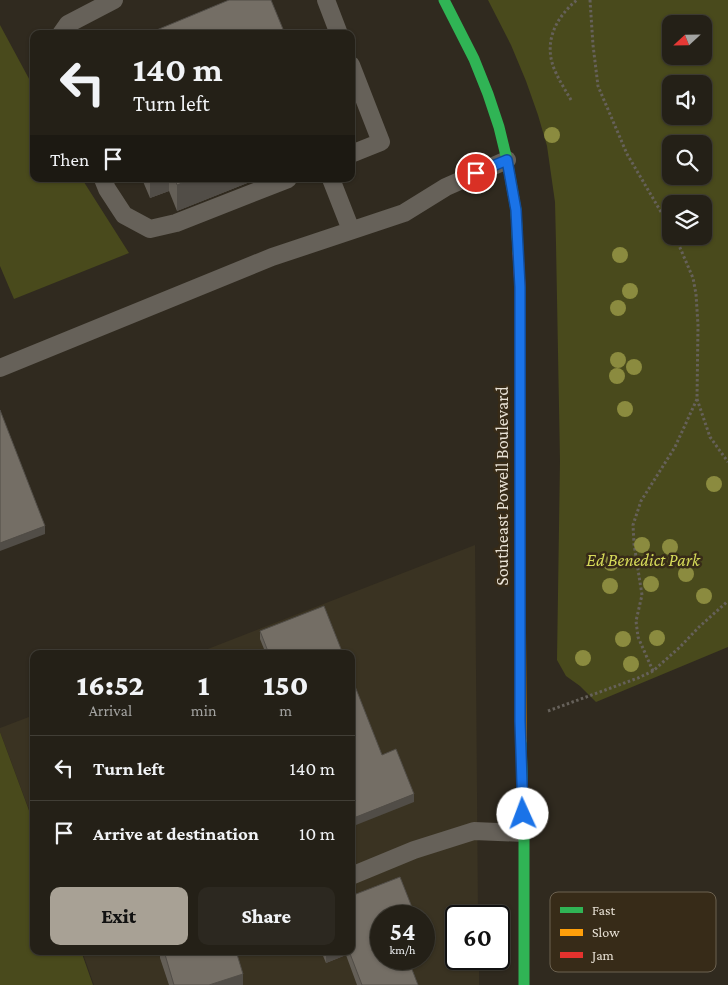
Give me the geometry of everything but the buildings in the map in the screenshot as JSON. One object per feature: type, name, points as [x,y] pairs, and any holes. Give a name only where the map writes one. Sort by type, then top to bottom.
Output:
[{"type":"main road","name":"Southeast Powell Boulevard","points":[[444,0],[474,59],[488,94],[507,160],[516,210],[520,287],[520,721],[524,833],[524,985]]},
{"type":"lane","points":[[64,30],[68,24],[114,0]]},
{"type":"lane","points":[[326,0],[337,30]]},
{"type":"lane","points":[[355,76],[380,142],[355,152]]},
{"type":"lane","points":[[0,368],[272,257],[404,213],[446,187],[507,160]]},
{"type":"lane","points":[[104,182],[124,215],[150,229],[176,223],[280,182]]},
{"type":"lane","points":[[332,182],[351,230]]},
{"type":"lane","points":[[355,874],[414,850],[474,831],[524,833]]},
{"type":"path","points":[[571,100],[555,72],[550,53],[556,23],[567,8],[577,0]]},
{"type":"path","points":[[590,0],[598,86],[627,154],[662,214]]},
{"type":"path","points":[[679,245],[693,278],[696,294],[698,325],[697,399],[710,436],[728,462]]},
{"type":"path","points":[[654,671],[638,637],[636,621],[642,595],[633,525],[641,501],[675,446],[697,399]]},
{"type":"path","points":[[520,721],[654,671],[728,601]]},
{"type":"shaded area","points":[[475,545],[478,905],[445,905],[445,970],[479,970],[479,985],[94,985],[83,955],[355,955],[355,650],[205,650]]},
{"type":"shaded area","points":[[30,717],[30,812],[0,732],[0,728]]},
{"type":"green space","name":"Ed Benedict Park","points":[[488,0],[728,0],[728,647],[596,702],[580,686],[566,676],[557,660],[560,461],[555,202],[547,146],[526,81],[511,45]]},
{"type":"green space","points":[[0,25],[30,81],[30,182],[84,182],[129,253],[14,299],[0,266]]},
{"type":"green space","points":[[0,732],[30,813],[30,955],[82,955],[93,985],[0,985]]},
{"type":"traffic: fast","points":[[444,0],[474,59],[499,127],[516,210],[518,253]]},
{"type":"traffic: fast","points":[[521,741],[524,833],[524,985]]},
{"type":"traffic: slow","points":[[520,520],[521,741]]},
{"type":"traffic: jam","points":[[518,253],[520,287],[520,520]]},
{"type":"route","points":[[476,173],[507,160],[516,210],[520,287],[520,721],[523,814]]}]
